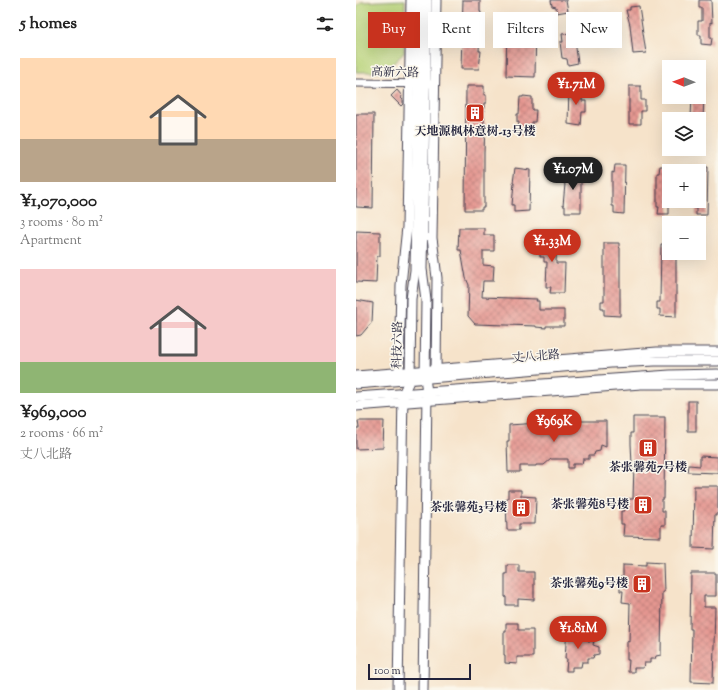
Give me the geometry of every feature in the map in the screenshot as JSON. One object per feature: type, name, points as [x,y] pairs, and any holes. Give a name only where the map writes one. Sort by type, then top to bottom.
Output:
[{"type":"main road","points":[[411,0],[422,84],[432,238],[437,278],[436,370]]},
{"type":"main road","name":"科技六路","points":[[419,0],[422,84],[422,270],[426,300],[425,374],[427,396],[423,690]]},
{"type":"main road","name":"科技六路","points":[[398,690],[403,398],[410,375],[411,299],[415,270],[422,84],[427,0]]},
{"type":"main road","points":[[399,373],[401,285],[422,84],[436,0]]},
{"type":"main road","points":[[425,374],[436,370],[657,352],[718,352]]},
{"type":"main road","name":"丈八北路","points":[[356,384],[425,374],[654,361],[718,361]]},
{"type":"main road","points":[[356,376],[399,373],[410,375]]},
{"type":"main road","points":[[356,398],[403,398],[670,375],[718,374]]},
{"type":"main road","points":[[427,396],[641,384],[718,384]]},
{"type":"main road","points":[[356,406],[403,398]]},
{"type":"street","name":"高新六路","points":[[356,84],[422,84]]},
{"type":"green space","points":[[405,0],[405,12],[368,12],[368,48],[404,48],[404,53],[384,72],[356,72],[356,8],[361,2]]},
{"type":"building","points":[[463,0],[480,0],[480,12],[463,12]]},
{"type":"building","points":[[551,0],[566,0],[568,11],[558,13],[556,7],[552,6]]},
{"type":"building","points":[[699,0],[711,0],[711,45],[701,44],[701,35],[698,35],[698,21],[702,21],[702,8],[699,8]]},
{"type":"building","points":[[639,6],[646,53],[633,54],[630,25],[626,10],[630,10],[630,7]]},
{"type":"building","points":[[562,34],[566,34],[566,48],[576,48],[578,63],[568,65],[567,59],[562,58],[560,42],[563,42]]},
{"type":"building","points":[[462,48],[479,48],[479,51],[481,51],[479,69],[461,69]]},
{"type":"building","points":[[507,48],[536,48],[535,77],[506,76]]},
{"type":"building","points":[[466,86],[484,86],[484,95],[486,95],[486,103],[484,103],[484,207],[482,207],[482,210],[465,210]]},
{"type":"building","points":[[629,86],[641,86],[641,100],[645,100],[645,111],[641,111],[641,124],[629,124]]},
{"type":"building","points":[[569,87],[582,87],[582,101],[586,101],[586,112],[582,112],[581,126],[568,124]]},
{"type":"building","points":[[397,90],[402,96],[401,98],[403,100],[403,104],[401,106],[391,96]]},
{"type":"building","points":[[520,97],[532,97],[532,110],[536,110],[535,122],[532,122],[531,135],[518,135],[519,122],[517,122],[517,114],[519,114]]},
{"type":"building","points":[[692,104],[704,104],[703,112],[691,112]]},
{"type":"building","points":[[356,114],[374,114],[373,208],[356,207]]},
{"type":"building","points":[[615,165],[625,165],[624,214],[614,213],[614,206],[612,206],[612,172],[614,173]]},
{"type":"building","points":[[660,166],[662,166],[662,208],[669,208],[669,214],[658,214],[657,173],[659,173]]},
{"type":"building","points":[[706,167],[708,167],[707,215],[696,215],[696,208],[706,208]]},
{"type":"building","points":[[515,168],[530,170],[529,211],[514,212],[514,205],[512,205]]},
{"type":"building","points":[[566,169],[581,170],[581,212],[565,212],[565,206],[563,206]]},
{"type":"building","points":[[459,228],[484,228],[484,235],[494,235],[494,251],[483,251],[483,265],[494,266],[493,281],[483,281],[482,297],[537,299],[536,301],[539,301],[539,310],[564,310],[564,326],[546,326],[546,328],[536,326],[475,324],[468,316],[469,285],[466,278],[461,250],[458,250]]},
{"type":"building","points":[[356,231],[380,232],[380,256],[377,256],[376,283],[356,282]]},
{"type":"building","points":[[542,231],[557,232],[556,263],[565,263],[564,293],[550,293],[551,287],[546,287],[547,262],[544,262],[544,257],[540,257],[540,237],[542,237]]},
{"type":"building","points":[[604,243],[619,243],[620,316],[604,315],[604,308],[601,308],[601,301],[604,301]]},
{"type":"building","points":[[662,244],[662,260],[676,260],[676,317],[660,316],[660,309],[657,309],[657,302],[660,302]]},
{"type":"building","points":[[356,300],[373,303],[372,322],[361,335],[356,336]]},
{"type":"building","points":[[688,401],[696,401],[696,431],[688,431]]},
{"type":"building","points":[[633,417],[665,417],[664,499],[662,499],[662,511],[665,511],[665,525],[661,525],[661,537],[623,536],[624,524],[621,524],[621,511],[624,511],[624,499],[633,499],[634,464],[632,464],[631,433],[633,433]]},
{"type":"building","points":[[358,421],[384,421],[383,448],[356,449],[356,428],[359,428]]},
{"type":"building","points":[[568,421],[606,421],[606,447],[601,445],[600,451],[595,452],[594,455],[589,455],[589,459],[583,459],[582,464],[573,464],[573,468],[568,468],[568,459],[551,459],[544,465],[520,466],[520,472],[508,472],[507,441],[509,441],[509,425]]},
{"type":"building","points":[[700,456],[718,457],[718,473],[688,472],[689,465],[700,466]]},
{"type":"building","points":[[694,486],[718,486],[718,514],[715,514],[714,549],[693,548]]},
{"type":"building","name":"茶张馨苑3号楼","points":[[508,490],[521,490],[521,496],[536,497],[535,524],[519,524],[519,530],[507,530],[506,498],[508,498]]},
{"type":"building","points":[[646,562],[663,563],[664,592],[662,592],[661,655],[656,656],[655,659],[650,659],[650,663],[644,663],[643,668],[634,668],[634,672],[628,672],[629,660],[627,660],[627,641],[629,642],[630,603],[622,602],[623,591],[620,591],[620,577],[623,577],[623,565],[646,566]]},
{"type":"building","points":[[507,565],[519,565],[519,572],[534,572],[534,600],[518,599],[518,605],[506,605],[505,574],[507,574]]},
{"type":"building","points":[[691,573],[716,573],[716,596],[704,596],[704,607],[715,607],[713,683],[691,682]]},
{"type":"building","points":[[506,623],[518,623],[518,630],[533,630],[533,657],[517,657],[517,664],[505,663],[504,632],[506,632]]},
{"type":"building","points":[[567,628],[573,628],[572,632],[582,632],[582,637],[588,638],[588,641],[594,641],[593,645],[599,647],[599,654],[594,655],[593,658],[588,658],[588,662],[582,662],[581,667],[572,667],[572,671],[566,671],[567,659],[565,659]]},
{"type":"place","name":"天地源枫林意树-13号楼","points":[[475,113]]},
{"type":"place","name":"茶张馨苑7号楼","points":[[648,448]]},
{"type":"place","name":"茶张馨苑8号楼","points":[[643,505]]},
{"type":"place","name":"茶张馨苑3号楼","points":[[521,508]]},
{"type":"place","name":"茶张馨苑9号楼","points":[[642,584]]}]
